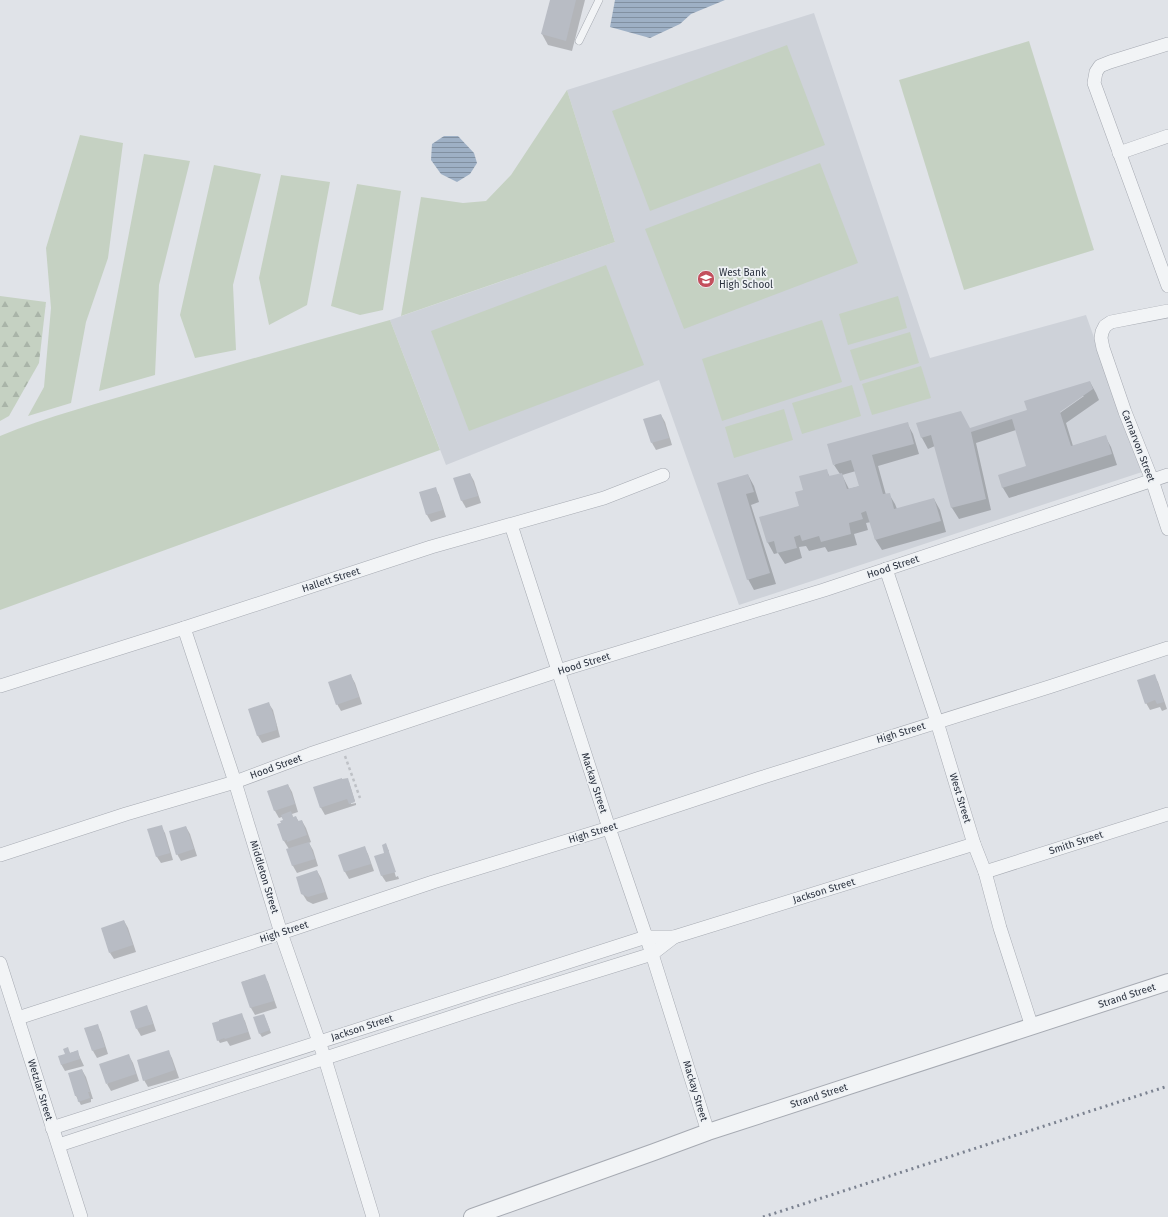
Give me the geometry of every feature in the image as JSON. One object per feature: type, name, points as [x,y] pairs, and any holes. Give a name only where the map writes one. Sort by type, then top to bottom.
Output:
[{"type":"street","points":[[1168,44],[1100,66],[1096,72],[1094,80],[1119,153],[1163,260],[1168,286]]},
{"type":"street","points":[[1119,153],[1168,136]]},
{"type":"street","name":"Carnarvon Street","points":[[1168,311],[1111,322],[1105,326],[1101,338],[1125,412],[1152,480],[1168,529]]},
{"type":"street","name":"Hood Street","points":[[0,855],[126,814],[235,782],[340,744],[558,671],[824,590],[1168,475]]},
{"type":"street","name":"Hallett Street","points":[[0,686],[184,628],[431,547],[604,498],[663,476]]},
{"type":"street","name":"Mackay Street","points":[[511,524],[608,828],[652,954],[708,1132]]},
{"type":"street","name":"West Street","points":[[886,569],[937,722],[974,844],[985,872],[1000,928],[1032,1027]]},
{"type":"street","name":"Middleton Street","points":[[184,628],[235,782],[281,933],[325,1059],[373,1217]]},
{"type":"street","name":"High Street","points":[[18,1018],[433,882],[608,828],[1168,648]]},
{"type":"street","name":"Smith Street","points":[[985,872],[1168,814]]},
{"type":"street","name":"Jackson Street","points":[[52,1128],[646,937],[674,937],[974,844]]},
{"type":"street","name":"Jackson Street","points":[[59,1145],[495,1003],[652,954],[674,937]]},
{"type":"street","name":"Wetzlar Street","points":[[0,963],[81,1217]]},
{"type":"street","name":"Strand Street","points":[[472,1217],[708,1132],[1168,982]]},
{"type":"lane","points":[[580,41],[599,0]]},
{"type":"path","points":[[340,744],[360,798]]},
{"type":"shaded area","name":"West Bank High School","points":[[814,13],[930,358],[1086,315],[1142,472],[739,605],[659,380],[446,465],[390,320],[615,242],[567,90]]},
{"type":"green space","points":[[1029,41],[1094,250],[964,290],[899,80]]},
{"type":"green space","points":[[787,45],[825,145],[650,211],[612,111]]},
{"type":"green space","points":[[567,90],[615,242],[401,316],[421,197],[463,203],[486,201],[511,175]]},
{"type":"green space","points":[[80,135],[123,143],[108,258],[86,322],[71,403],[28,416],[44,387],[51,308],[46,248]]},
{"type":"green space","points":[[144,154],[190,161],[159,285],[155,375],[99,391]]},
{"type":"green space","points":[[820,163],[858,263],[684,329],[645,229]]},
{"type":"green space","points":[[214,165],[261,174],[233,285],[236,350],[195,358],[180,315]]},
{"type":"green space","points":[[281,175],[330,182],[307,305],[269,325],[259,278]]},
{"type":"green space","points":[[357,184],[401,191],[383,310],[360,315],[331,306]]},
{"type":"green space","points":[[606,265],[644,365],[469,431],[431,331]]},
{"type":"green space","points":[[0,296],[46,302],[39,363],[9,416],[0,421]]},
{"type":"green space","points":[[898,296],[907,328],[848,345],[839,314]]},
{"type":"green space","points":[[390,320],[440,450],[0,610],[0,436],[74,410]]},
{"type":"green space","points":[[822,320],[842,382],[722,421],[702,359]]},
{"type":"green space","points":[[910,332],[919,363],[860,381],[850,350]]},
{"type":"green space","points":[[921,366],[931,398],[872,415],[862,384]]},
{"type":"green space","points":[[852,385],[861,416],[802,434],[792,403]]},
{"type":"green space","points":[[784,409],[793,440],[734,458],[725,427]]},
{"type":"water","points":[[615,0],[725,0],[691,14],[680,24],[650,38],[610,27]]},
{"type":"water","points":[[444,136],[458,136],[474,153],[477,163],[470,174],[457,182],[441,174],[431,160],[432,144]]},
{"type":"building","points":[[550,0],[576,0],[566,41],[541,34]]},
{"type":"building","points":[[1090,381],[1093,389],[1060,412],[1071,446],[1106,435],[1112,454],[1002,488],[998,475],[1026,466],[1012,419],[971,432],[986,499],[951,508],[931,435],[921,438],[916,423],[961,411],[970,428],[1027,410],[1024,401]]},
{"type":"building","points":[[661,414],[669,438],[651,443],[643,419]]},
{"type":"building","points":[[908,422],[914,444],[872,455],[883,494],[890,493],[894,509],[934,498],[941,521],[875,540],[866,511],[861,513],[863,519],[849,523],[851,534],[821,542],[819,536],[802,541],[800,535],[794,537],[797,548],[777,553],[774,541],[767,543],[759,517],[799,506],[795,492],[803,490],[799,476],[827,469],[829,476],[842,473],[847,489],[859,486],[851,460],[833,465],[827,444]]},
{"type":"building","points":[[470,473],[478,496],[461,501],[453,478]]},
{"type":"building","points":[[748,474],[754,492],[746,494],[770,573],[747,580],[717,483]]},
{"type":"building","points":[[436,487],[443,510],[426,515],[419,492]]},
{"type":"building","points":[[351,674],[359,697],[336,705],[328,682]]},
{"type":"building","points":[[1155,674],[1164,702],[1157,704],[1155,700],[1145,704],[1137,680]]},
{"type":"building","points":[[269,702],[277,730],[257,736],[248,709]]},
{"type":"building","points":[[342,778],[348,778],[355,802],[349,804],[347,799],[320,808],[313,787]]},
{"type":"building","points":[[288,784],[295,804],[274,811],[267,791]]},
{"type":"building","points":[[291,811],[293,817],[296,816],[298,821],[302,820],[307,835],[287,842],[287,840],[283,841],[277,824],[281,823],[280,821],[283,820],[281,815]]},
{"type":"building","points":[[162,825],[170,853],[156,857],[147,829]]},
{"type":"building","points":[[186,826],[194,849],[176,855],[169,831]]},
{"type":"building","points":[[309,842],[315,859],[292,866],[286,849]]},
{"type":"building","points":[[386,843],[396,872],[381,876],[374,856],[384,853],[382,845]]},
{"type":"building","points":[[365,846],[371,864],[344,872],[338,855]]},
{"type":"building","points":[[317,870],[325,892],[308,897],[301,894],[296,877]]},
{"type":"building","points":[[124,920],[133,945],[109,953],[101,928]]},
{"type":"building","points":[[265,974],[274,1001],[250,1008],[241,982]]},
{"type":"building","points":[[147,1005],[153,1024],[136,1029],[130,1011]]},
{"type":"building","points":[[242,1013],[248,1032],[217,1041],[212,1023]]},
{"type":"building","points":[[264,1014],[270,1030],[259,1034],[253,1017]]},
{"type":"building","points":[[98,1024],[105,1047],[92,1051],[84,1028]]},
{"type":"building","points":[[68,1047],[70,1053],[78,1050],[80,1059],[61,1065],[58,1056],[65,1054],[63,1049]]},
{"type":"building","points":[[169,1050],[175,1070],[143,1081],[137,1060]]},
{"type":"building","points":[[129,1054],[136,1074],[106,1084],[99,1064]]},
{"type":"building","points":[[82,1069],[90,1092],[88,1092],[90,1098],[78,1102],[68,1073]]},
{"type":"railway","points":[[763,1217],[1168,1086]]},
{"type":"place","name":"West Bank High School","points":[[706,279]]}]
